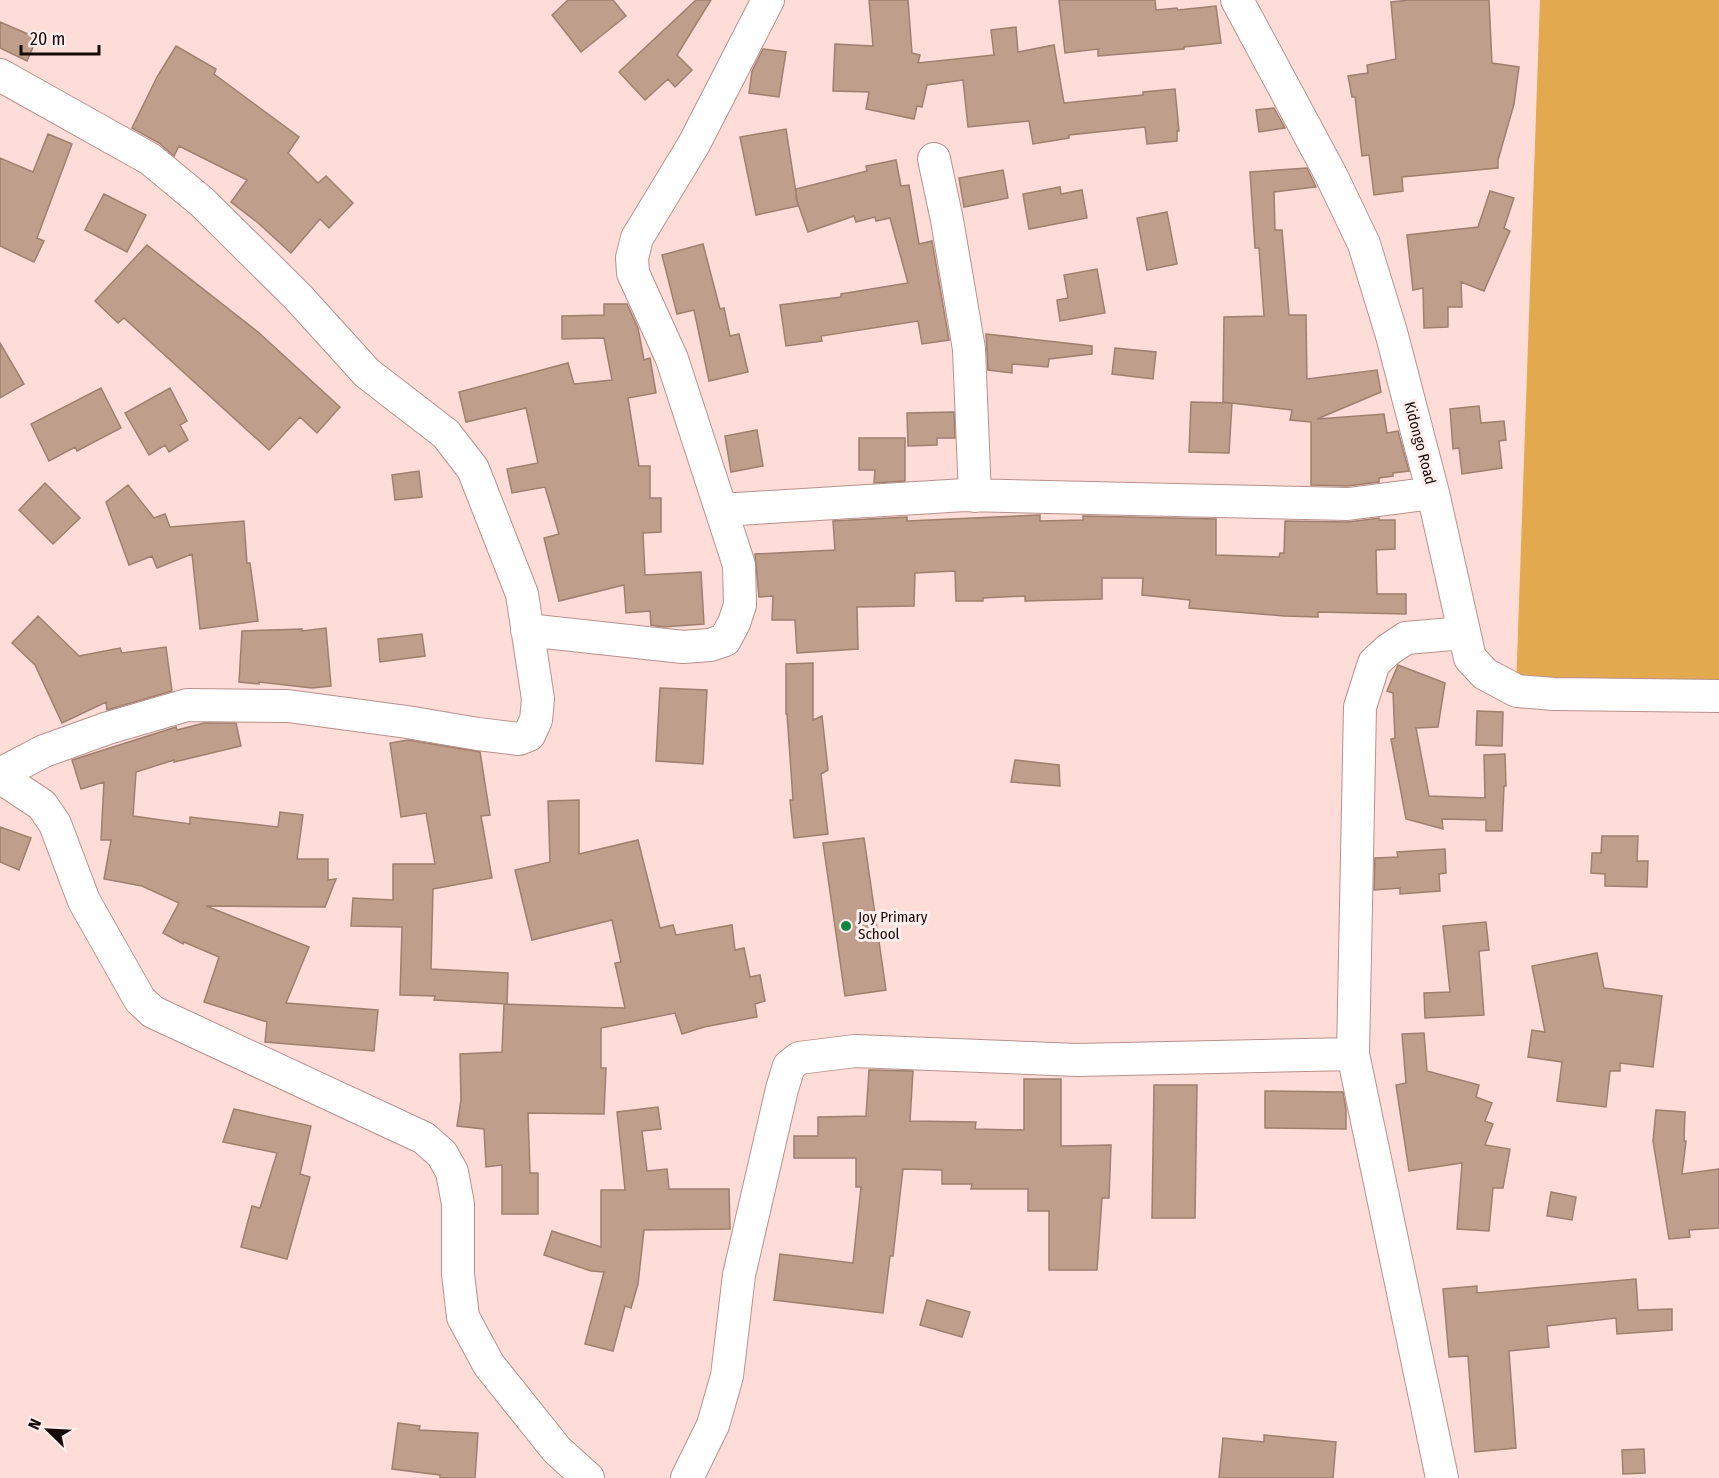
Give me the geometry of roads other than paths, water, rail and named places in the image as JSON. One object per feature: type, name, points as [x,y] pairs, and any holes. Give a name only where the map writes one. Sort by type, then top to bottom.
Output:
[{"type":"street","points":[[527,630],[683,647],[710,645],[725,640],[734,623],[740,605],[739,565],[672,359],[633,273],[632,258],[638,238],[694,144],[768,0]]},
{"type":"street","name":"Kidongo Road","points":[[1238,0],[1331,176],[1364,244],[1391,332],[1433,493],[1470,658],[1485,674],[1516,691],[1554,694],[1719,696]]},
{"type":"street","points":[[0,75],[150,159],[202,202],[298,297],[367,373],[446,434],[473,469],[522,594],[538,699],[536,720],[529,735],[519,738],[478,734],[288,706],[187,705],[108,728],[44,751],[0,775],[42,805],[55,824],[84,901],[140,1000],[153,1012],[424,1138],[442,1154],[452,1172],[458,1204],[458,1274],[463,1317],[489,1365],[557,1450],[588,1478]]},
{"type":"street","points":[[934,159],[969,349],[975,496]]},
{"type":"street","points":[[721,510],[975,496],[1348,504],[1433,493]]},
{"type":"street","points":[[1442,1478],[1353,1054],[1360,707],[1374,663],[1388,650],[1406,638],[1463,633]]},
{"type":"street","points":[[687,1478],[712,1425],[728,1376],[739,1275],[782,1089],[789,1066],[799,1058],[855,1052],[1077,1060],[1353,1054]]},
{"type":"place","name":"Joy Primary School","points":[[846,926]]}]
